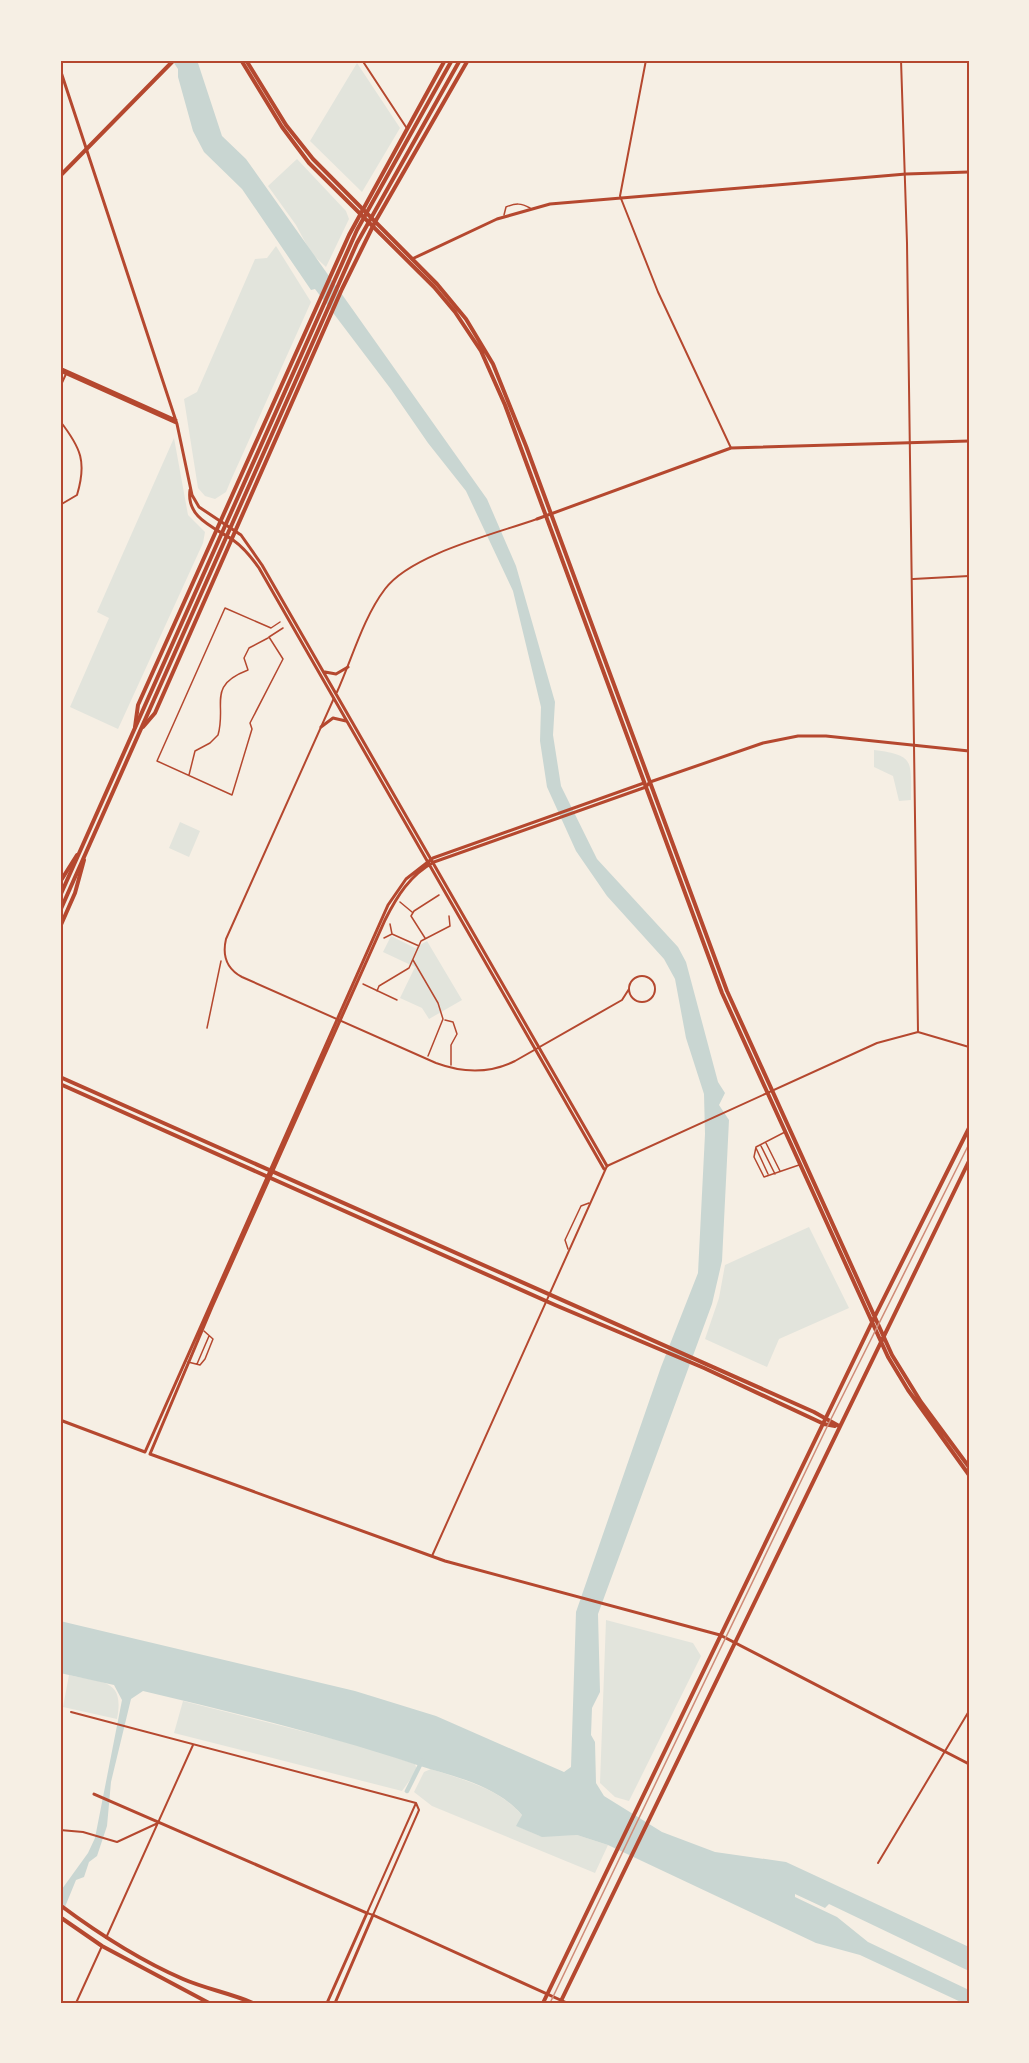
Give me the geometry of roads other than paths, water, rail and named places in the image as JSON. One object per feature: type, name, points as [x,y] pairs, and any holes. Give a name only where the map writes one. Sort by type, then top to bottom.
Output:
[{"type":"main road","points":[[60,176],[174,60]]},
{"type":"main road","points":[[241,60],[300,151],[360,212],[412,258],[451,300],[485,349],[503,387],[722,993],[770,1091],[882,1335],[912,1387],[969,1467]]},
{"type":"main road","points":[[246,60],[304,148],[360,212]]},
{"type":"main road","points":[[135,727],[138,705],[360,212],[445,60]]},
{"type":"main road","points":[[60,896],[357,230],[452,60]]},
{"type":"main road","points":[[61,909],[357,243],[460,60]]},
{"type":"main road","points":[[141,730],[155,713],[342,289],[374,224],[468,60]]},
{"type":"main road","points":[[374,224],[441,295],[477,344],[499,389],[548,515]]},
{"type":"main road","points":[[60,882],[62,873],[81,849]]},
{"type":"main road","points":[[60,927],[75,893],[86,852]]},
{"type":"main road","points":[[60,1077],[548,1294],[657,1345],[827,1418],[839,1426]]},
{"type":"main road","points":[[60,1084],[545,1300],[657,1345]]},
{"type":"main road","points":[[770,1091],[800,1165],[880,1341],[908,1390],[969,1475]]},
{"type":"main road","points":[[543,2003],[874,1318],[969,1128]]},
{"type":"main road","points":[[560,2002],[882,1335],[969,1161]]},
{"type":"main road","points":[[705,1366],[824,1424],[839,1426]]},
{"type":"main road","points":[[60,1905],[106,1938],[182,1979],[210,1989],[226,1991],[253,2003]]},
{"type":"main road","points":[[62,1918],[102,1946],[209,2003]]},
{"type":"street","points":[[362,60],[406,127]]},
{"type":"street","points":[[646,60],[620,196],[658,292],[731,448]]},
{"type":"street","points":[[901,60],[906,174],[916,745],[918,1032]]},
{"type":"street","points":[[60,69],[177,422],[190,488],[199,507],[235,530],[262,565],[323,671],[347,721],[605,1167]]},
{"type":"street","points":[[412,258],[504,216],[530,208],[620,196],[906,174],[969,172]]},
{"type":"street","points":[[504,216],[506,207],[511,205],[521,203],[530,208]]},
{"type":"street","points":[[60,370],[177,422]]},
{"type":"street","points":[[60,370],[177,422]]},
{"type":"street","points":[[60,387],[66,374]]},
{"type":"street","points":[[60,421],[80,455],[84,473],[77,495],[60,505]]},
{"type":"street","points":[[622,1000],[642,1002],[651,998],[655,989],[654,983],[649,978],[639,976],[633,980],[622,1000],[537,1049],[496,1069],[465,1071],[436,1063],[242,977],[231,969],[225,958],[226,939],[377,600],[393,579],[420,561],[731,448],[969,441]]},
{"type":"street","points":[[190,488],[189,499],[202,521],[231,538],[259,568],[335,696],[429,863]]},
{"type":"street","points":[[913,579],[969,576]]},
{"type":"street","points":[[269,637],[283,659],[250,723],[252,729],[232,795],[157,761],[225,608],[271,628],[280,622]]},
{"type":"street","points":[[188,775],[195,751],[210,743],[218,735],[219,700],[222,688],[235,675],[248,670],[243,658],[249,648],[283,628]]},
{"type":"street","points":[[323,671],[336,674],[348,667]]},
{"type":"street","points":[[321,727],[333,718],[347,721]]},
{"type":"street","points":[[145,1452],[339,1020],[395,901],[409,882],[429,863],[753,746],[789,737],[817,736],[969,751]]},
{"type":"street","points":[[425,939],[411,916],[439,895]]},
{"type":"street","points":[[400,902],[413,913]]},
{"type":"street","points":[[377,990],[379,986],[409,968],[419,946],[425,939],[450,926],[449,916]]},
{"type":"street","points":[[390,924],[392,934]]},
{"type":"street","points":[[392,934],[419,946]]},
{"type":"street","points":[[384,938],[392,934]]},
{"type":"street","points":[[413,960],[438,1002],[443,1019],[428,1056]]},
{"type":"street","points":[[207,1028],[221,961]]},
{"type":"street","points":[[363,984],[397,1000]]},
{"type":"street","points":[[629,989],[636,1000]]},
{"type":"street","points":[[443,1019],[453,1022],[457,1034],[452,1046],[451,1065]]},
{"type":"street","points":[[432,1556],[605,1167],[849,1055],[918,1032],[969,1047]]},
{"type":"street","points":[[756,1147],[786,1132]]},
{"type":"street","points":[[766,1142],[780,1172]]},
{"type":"street","points":[[761,1145],[775,1174]]},
{"type":"street","points":[[756,1147],[754,1157],[764,1177],[800,1165]]},
{"type":"street","points":[[756,1147],[769,1176]]},
{"type":"street","points":[[568,1249],[565,1240],[581,1206],[590,1202]]},
{"type":"street","points":[[186,1362],[202,1364],[213,1344],[213,1339],[209,1334],[200,1330]]},
{"type":"street","points":[[196,1365],[209,1334]]},
{"type":"street","points":[[150,1454],[186,1362]]},
{"type":"street","points":[[60,1420],[432,1556],[720,1635],[969,1764]]},
{"type":"street","points":[[878,1863],[969,1711]]},
{"type":"street","points":[[71,1712],[416,1803]]},
{"type":"street","points":[[106,1938],[194,1745]]},
{"type":"street","points":[[94,1794],[296,1884],[373,1915],[548,1993],[560,2002],[567,2003]]},
{"type":"street","points":[[327,2003],[416,1803]]},
{"type":"street","points":[[335,2003],[419,1810],[416,1803]]},
{"type":"street","points":[[60,1830],[117,1842],[159,1822]]},
{"type":"street","points":[[76,2003],[102,1946]]},
{"type":"waterway","points":[[407,1791],[422,1761]]},
{"type":"railway","points":[[550,2003],[826,1429],[969,1144]]}]
